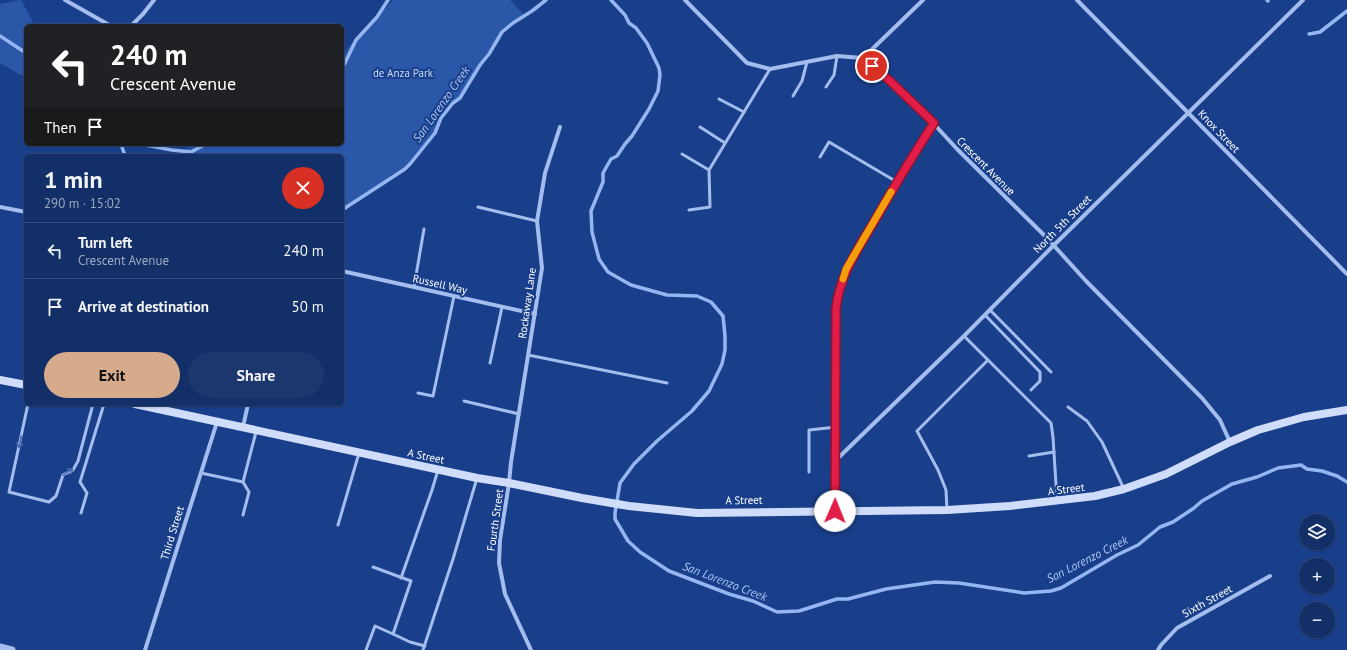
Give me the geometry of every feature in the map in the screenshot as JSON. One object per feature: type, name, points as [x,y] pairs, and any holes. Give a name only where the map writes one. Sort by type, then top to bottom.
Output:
[{"type":"main road","points":[[0,380],[24,385]]},
{"type":"main road","name":"A Street","points":[[144,406],[477,478],[629,506],[697,512],[947,510],[1010,506],[1095,496],[1124,489],[1166,474],[1230,442],[1258,430],[1304,417],[1347,410]]},
{"type":"street","points":[[65,0],[107,24]]},
{"type":"street","points":[[133,24],[144,14],[154,0]]},
{"type":"street","points":[[685,0],[747,63],[770,69],[837,56],[863,58],[923,0]]},
{"type":"street","name":"Knox Street","points":[[1077,0],[1347,274]]},
{"type":"street","name":"North 5th Street","points":[[834,462],[964,336],[1053,246],[1303,0]]},
{"type":"street","name":"Crescent Avenue","points":[[863,58],[890,81],[934,123],[957,149],[1202,398],[1220,420],[1230,442]]},
{"type":"street","points":[[835,511],[834,462],[836,427],[836,308],[838,292],[846,269],[897,182],[934,123]]},
{"type":"street","name":"Rockaway Lane","points":[[509,483],[511,462],[542,268],[537,221],[545,173],[560,127]]},
{"type":"street","points":[[0,207],[24,212]]},
{"type":"street","name":"Russell Way","points":[[344,271],[535,314]]},
{"type":"street","points":[[243,427],[248,406]]},
{"type":"street","name":"Third Street","points":[[146,650],[217,422]]},
{"type":"street","name":"Fourth Street","points":[[509,483],[500,540],[500,563],[506,594],[531,650]]},
{"type":"street","name":"Sixth Street","points":[[1158,650],[1160,645],[1177,628],[1270,576]]},
{"type":"street","points":[[0,647],[12,650]]},
{"type":"lane","points":[[826,87],[834,75],[837,56]]},
{"type":"lane","points":[[793,96],[802,81],[807,62]]},
{"type":"lane","points":[[689,210],[710,207],[709,170],[770,69]]},
{"type":"lane","points":[[719,99],[744,112]]},
{"type":"lane","points":[[700,127],[725,143]]},
{"type":"lane","points":[[820,157],[829,142],[897,182]]},
{"type":"lane","points":[[682,154],[709,170]]},
{"type":"lane","points":[[478,207],[537,221]]},
{"type":"lane","points":[[414,287],[424,228]]},
{"type":"lane","points":[[418,393],[433,396],[454,296]]},
{"type":"lane","points":[[490,363],[502,307]]},
{"type":"lane","points":[[990,310],[1051,372]]},
{"type":"lane","points":[[985,315],[1040,372],[1040,381],[1031,390]]},
{"type":"lane","points":[[964,336],[1050,423],[1053,437],[1057,501]]},
{"type":"lane","points":[[528,355],[667,383]]},
{"type":"lane","points":[[947,510],[946,490],[938,470],[917,431],[988,360]]},
{"type":"lane","points":[[464,401],[519,414]]},
{"type":"lane","points":[[28,406],[9,492],[49,502],[56,496],[62,475],[72,470],[78,461],[92,406]]},
{"type":"lane","points":[[80,513],[87,493],[80,482],[103,406]]},
{"type":"lane","points":[[1068,406],[1087,421],[1102,442],[1124,489]]},
{"type":"lane","points":[[809,472],[809,430],[836,427]]},
{"type":"lane","points":[[243,515],[249,492],[243,482],[256,430]]},
{"type":"lane","points":[[1029,456],[1054,452]]},
{"type":"lane","points":[[338,525],[359,453]]},
{"type":"lane","points":[[401,578],[438,470]]},
{"type":"lane","points":[[201,473],[243,482]]},
{"type":"lane","points":[[366,650],[375,626],[424,648],[477,478]]},
{"type":"lane","points":[[373,567],[411,581],[393,634]]},
{"type":"green space","points":[[21,0],[34,24],[24,24],[24,77],[0,63],[0,4]]},
{"type":"green space","name":"de Anza Park","points":[[393,0],[510,0],[525,16],[502,32],[460,98],[453,103],[442,118],[435,133],[410,164],[405,169],[344,209],[344,154],[177,154],[191,146],[344,146],[344,52]]},
{"type":"waterway","points":[[344,65],[356,40],[377,17],[388,0]]},
{"type":"waterway","name":"San Lorenzo Creek","points":[[344,209],[405,169],[410,164],[435,133],[441,118],[453,103],[460,98],[502,32],[546,0]]},
{"type":"waterway","name":"San Lorenzo Creek","points":[[611,0],[647,43],[659,68],[660,75],[658,91],[649,109],[632,136],[617,156],[611,159],[603,173],[603,182],[591,211],[592,232],[599,259],[608,272],[631,285],[667,295],[697,296],[711,302],[723,316],[725,350],[722,364],[709,391],[692,411],[657,441],[634,464],[620,483],[615,519],[628,541],[640,552],[669,571],[729,594],[753,601],[777,612],[799,611],[837,599],[848,599],[886,589],[935,582],[959,583],[1024,593],[1051,591],[1061,588],[1117,555],[1138,545],[1160,527],[1173,522],[1202,501],[1232,484],[1257,477],[1278,468],[1301,465],[1307,469],[1322,471],[1337,476],[1347,482]]},
{"type":"waterway","points":[[1309,34],[1320,32],[1347,11]]},
{"type":"waterway","name":"San Lorenzo Creek","points":[[0,36],[24,52]]},
{"type":"waterway","name":"San Lorenzo Creek","points":[[122,146],[124,154]]},
{"type":"waterway","points":[[151,146],[191,152],[202,146]]},
{"type":"slow traffic","points":[[843,279],[846,269],[891,192]]},
{"type":"route","points":[[835,511],[834,462],[836,435],[836,308],[838,292],[846,269],[897,182],[934,123],[872,66]]}]
